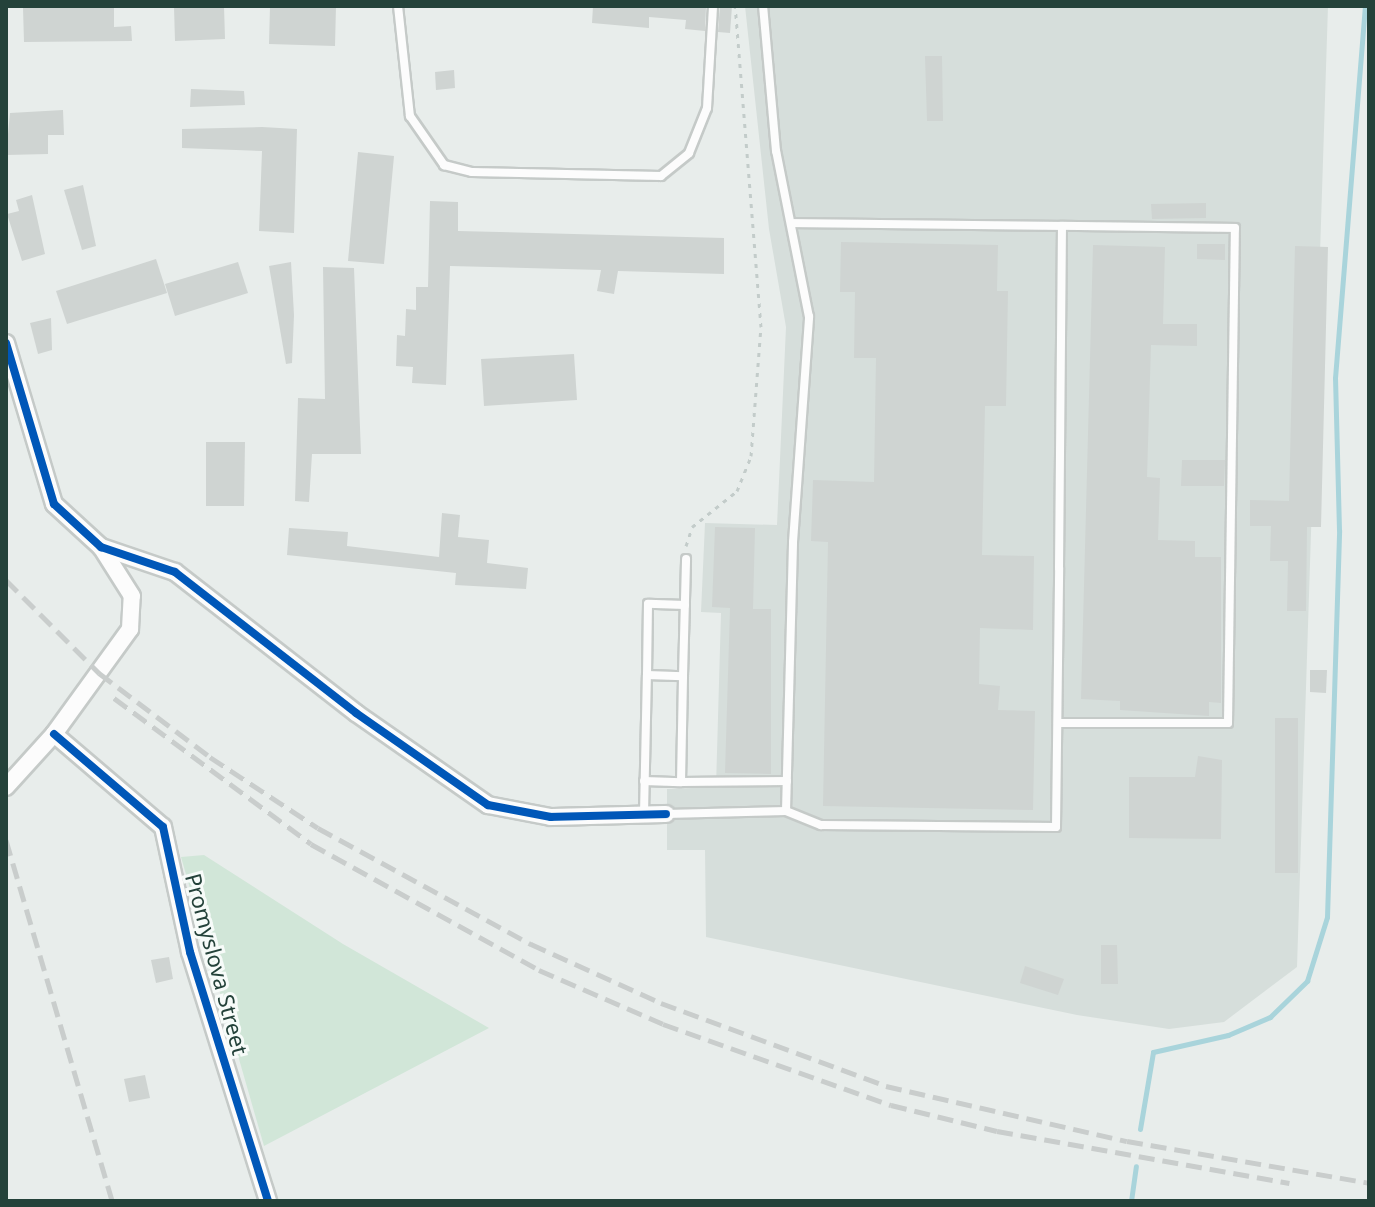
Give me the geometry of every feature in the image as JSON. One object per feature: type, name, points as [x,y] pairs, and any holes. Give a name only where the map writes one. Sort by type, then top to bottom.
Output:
[{"type":"street","points":[[6,343],[54,504],[101,547],[132,596],[132,623],[54,734],[6,787]]},
{"type":"street","points":[[101,547],[175,572],[488,805],[551,817],[666,814]]},
{"type":"street","name":"Promyslova Street","points":[[54,734],[163,827],[190,952],[268,1201]]},
{"type":"lane","points":[[398,6],[410,116],[444,165],[472,172],[661,176],[689,153],[707,108],[713,6]]},
{"type":"lane","points":[[763,6],[776,151],[809,317],[793,542],[786,811]]},
{"type":"lane","points":[[791,223],[1235,228],[1228,723],[1058,723]]},
{"type":"lane","points":[[666,814],[786,811],[821,825],[1056,827],[1062,226]]},
{"type":"lane","points":[[681,782],[686,559]]},
{"type":"lane","points":[[644,814],[648,604],[685,605]]},
{"type":"lane","points":[[647,675],[683,676]]},
{"type":"lane","points":[[644,781],[787,781]]},
{"type":"path","points":[[686,559],[692,527],[737,491],[751,456],[761,327],[735,6]]},
{"type":"shaded area","points":[[745,6],[1328,6],[1297,967],[1224,1022],[1169,1029],[1077,1015],[706,937],[705,850],[667,850],[667,789],[716,787],[721,613],[701,612],[705,523],[777,525],[786,327],[769,229]]},
{"type":"green space","points":[[204,855],[343,944],[489,1028],[264,1146],[181,857]]},
{"type":"building","points":[[224,6],[225,39],[175,41],[174,7]]},
{"type":"building","points":[[336,6],[335,46],[269,44],[270,7]]},
{"type":"building","points":[[593,6],[706,6],[705,31],[685,29],[686,20],[649,17],[649,28],[592,23]]},
{"type":"building","points":[[720,6],[732,6],[730,33],[718,32]]},
{"type":"building","points":[[114,7],[114,27],[131,26],[132,41],[24,42],[23,8]]},
{"type":"building","points":[[925,56],[942,56],[943,121],[927,121]]},
{"type":"building","points":[[454,70],[455,88],[436,90],[435,72]]},
{"type":"building","points":[[191,89],[244,91],[245,105],[190,107]]},
{"type":"building","points":[[63,110],[64,135],[48,135],[48,154],[6,155],[10,113]]},
{"type":"building","points":[[182,129],[297,129],[294,233],[259,231],[262,151],[182,148]]},
{"type":"building","points":[[358,152],[394,156],[384,264],[348,261]]},
{"type":"building","points":[[83,185],[96,246],[82,250],[64,190]]},
{"type":"building","points":[[32,195],[45,254],[22,261],[7,214],[19,211],[16,200]]},
{"type":"building","points":[[430,201],[458,202],[458,231],[724,238],[724,274],[618,271],[614,294],[597,291],[601,270],[450,266],[446,385],[412,383],[413,367],[396,366],[397,335],[405,336],[406,309],[416,310],[416,287],[428,287]]},
{"type":"building","points":[[1206,203],[1206,218],[1152,219],[1151,204]]},
{"type":"building","points":[[841,242],[998,245],[997,291],[1008,291],[1006,406],[985,406],[982,555],[1034,556],[1033,630],[980,628],[979,684],[1000,686],[998,710],[1035,711],[1033,810],[823,806],[828,542],[811,541],[813,480],[874,482],[876,358],[854,358],[855,292],[840,292]]},
{"type":"building","points":[[1197,244],[1225,244],[1225,260],[1197,259]]},
{"type":"building","points":[[1093,245],[1165,247],[1163,324],[1197,324],[1197,346],[1151,345],[1147,477],[1160,478],[1158,540],[1195,541],[1195,557],[1221,557],[1221,703],[1209,702],[1209,716],[1120,710],[1120,701],[1081,699]]},
{"type":"building","points":[[1295,246],[1328,247],[1321,527],[1307,527],[1306,611],[1287,611],[1288,561],[1270,561],[1271,526],[1250,526],[1250,500],[1289,501]]},
{"type":"building","points":[[156,259],[167,293],[67,324],[56,291]]},
{"type":"building","points":[[238,262],[248,293],[175,316],[165,284]]},
{"type":"building","points":[[291,262],[294,315],[292,363],[286,364],[269,266]]},
{"type":"building","points":[[323,267],[354,268],[361,454],[312,454],[309,502],[295,501],[298,398],[325,399]]},
{"type":"building","points":[[51,318],[52,350],[38,354],[30,323]]},
{"type":"building","points":[[574,354],[577,400],[484,406],[481,359]]},
{"type":"building","points":[[206,442],[245,442],[244,506],[206,506]]},
{"type":"building","points":[[1182,460],[1225,460],[1224,486],[1181,486]]},
{"type":"building","points":[[442,513],[460,515],[458,537],[489,540],[487,563],[528,568],[526,589],[455,585],[456,573],[287,555],[289,528],[348,532],[347,546],[439,557]]},
{"type":"building","points":[[715,527],[755,528],[753,609],[771,609],[771,774],[725,773],[730,608],[712,607]]},
{"type":"building","points":[[1310,670],[1327,670],[1326,693],[1310,692]]},
{"type":"building","points":[[1275,718],[1298,718],[1298,873],[1275,873]]},
{"type":"building","points":[[1198,756],[1222,760],[1221,839],[1129,838],[1129,777],[1195,777]]},
{"type":"building","points":[[1101,945],[1117,945],[1118,984],[1101,984]]},
{"type":"building","points":[[169,957],[173,979],[156,983],[151,960]]},
{"type":"building","points":[[1025,966],[1064,979],[1058,995],[1020,983]]},
{"type":"building","points":[[145,1075],[150,1098],[129,1102],[124,1079]]},
{"type":"waterway","points":[[1140,1129],[1153,1052],[1228,1035],[1270,1017],[1307,981],[1327,917],[1339,530],[1335,378],[1365,6]]},
{"type":"waterway","points":[[1131,1201],[1136,1166]]},
{"type":"railway","points":[[6,580],[99,673],[210,757],[318,828],[531,944],[661,1003],[886,1086],[1127,1141],[1369,1183]]},
{"type":"railway","points":[[114,698],[311,844],[539,970],[663,1024],[891,1105],[997,1131],[1289,1183]]},
{"type":"railway","points":[[6,840],[112,1201]]},
{"type":"cycle path","points":[[6,343],[54,504],[101,547],[175,572],[356,713],[488,805],[551,817],[666,814]]},
{"type":"cycle path","points":[[54,734],[163,827],[190,952],[268,1201]]}]
